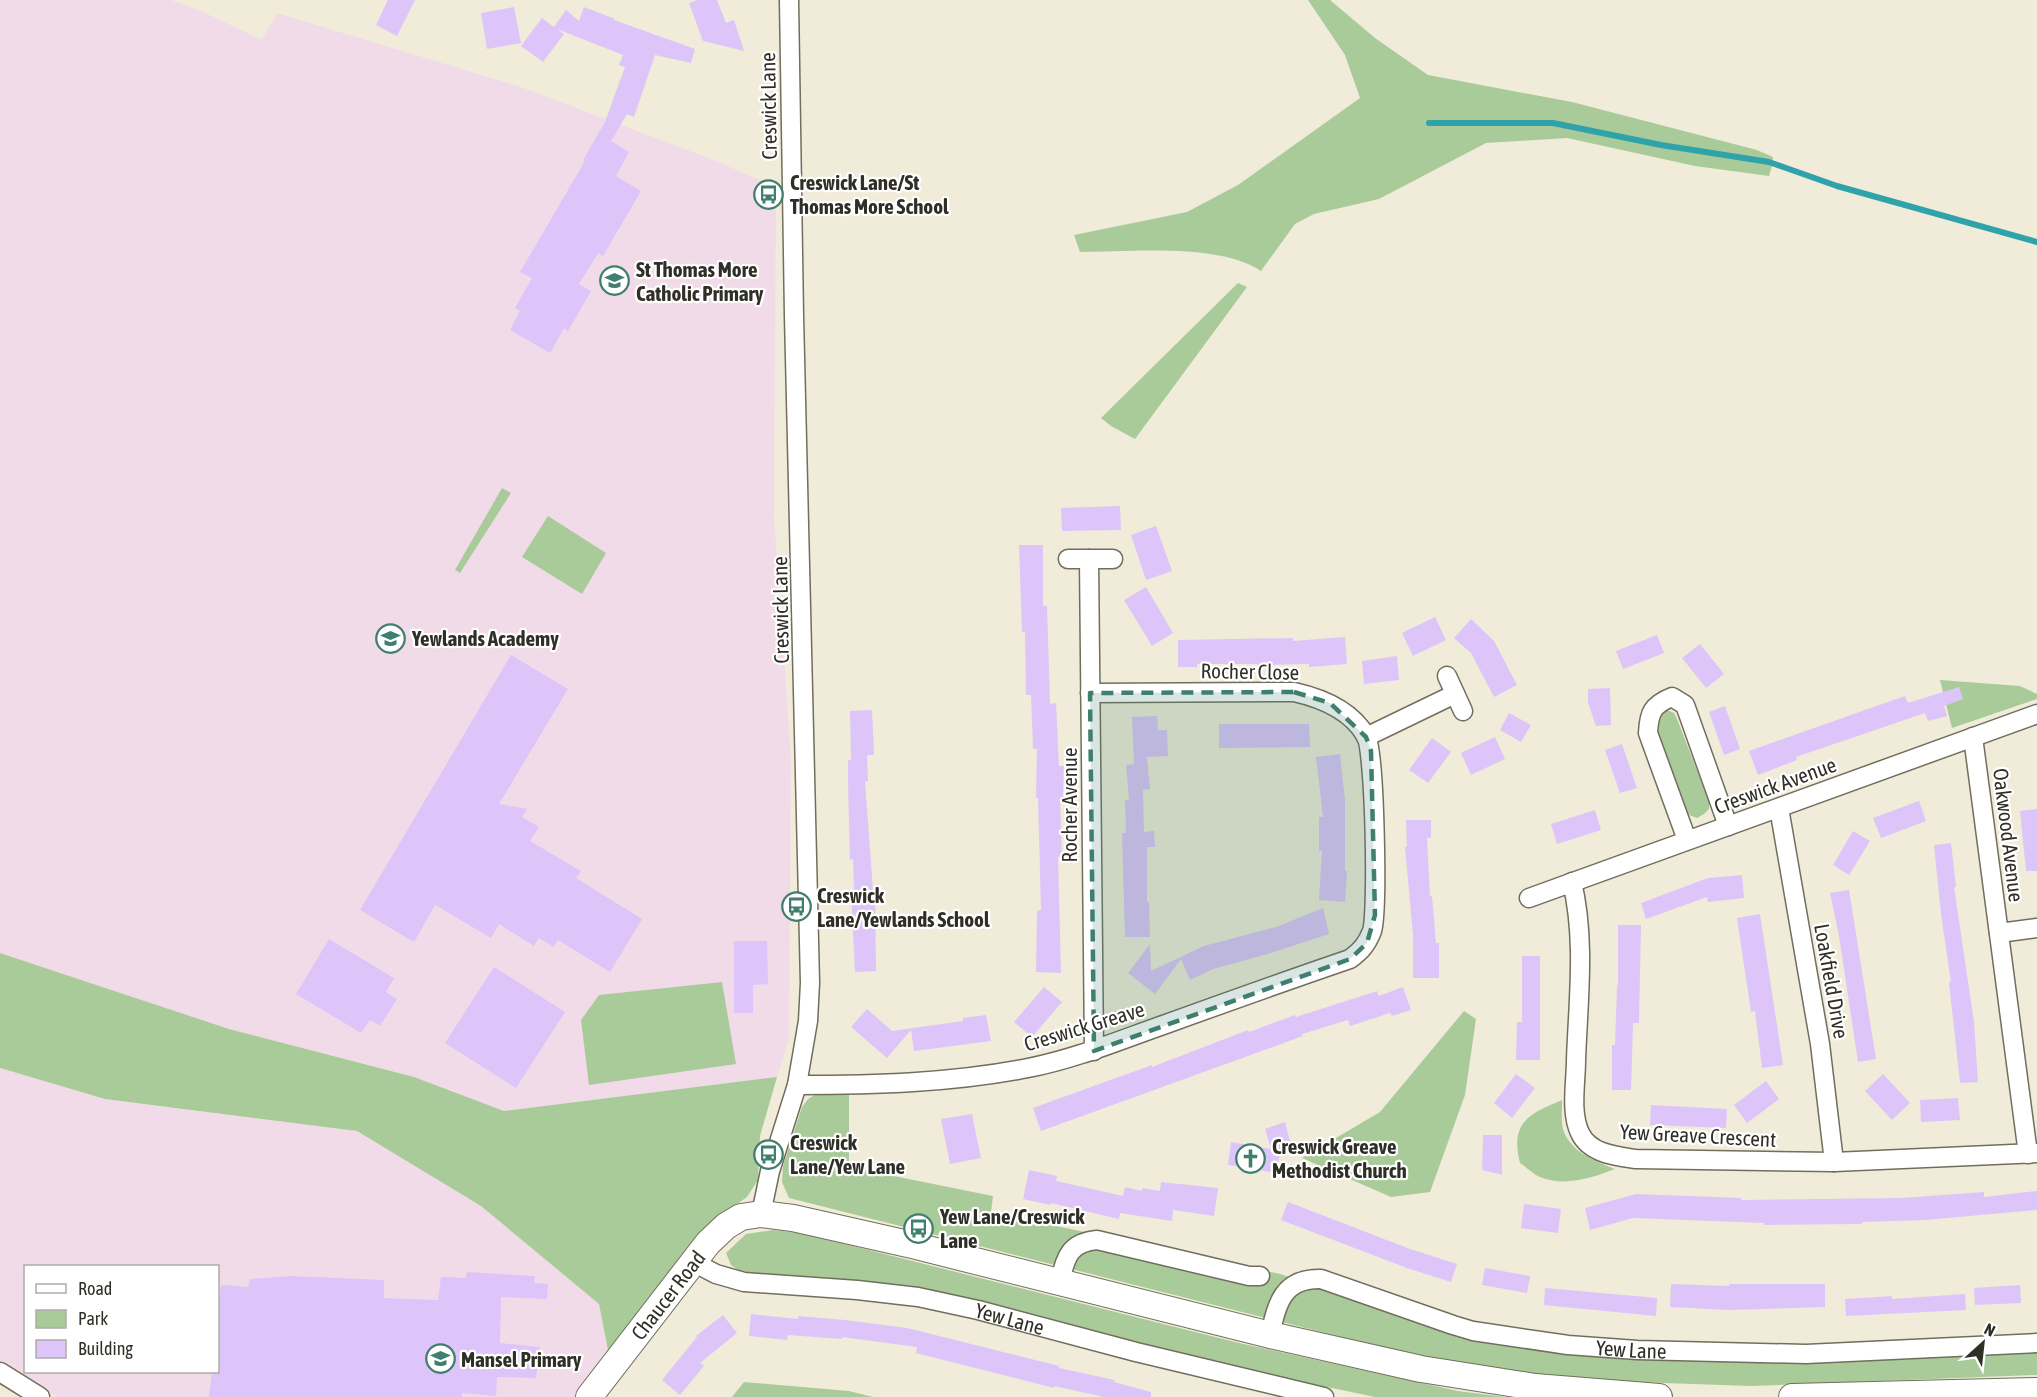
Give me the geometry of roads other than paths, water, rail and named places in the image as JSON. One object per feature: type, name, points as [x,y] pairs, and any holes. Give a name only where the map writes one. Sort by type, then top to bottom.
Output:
[{"type":"main road","name":"Chaucer Road","points":[[589,1397],[693,1262],[726,1226],[741,1217],[761,1214]]},
{"type":"main road","points":[[761,1214],[793,1218],[877,1237],[1270,1335],[1463,1377],[1535,1387],[1659,1397]]},
{"type":"main road","points":[[1792,1397],[2037,1391]]},
{"type":"street","name":"Creswick Lane","points":[[761,1214],[770,1171],[797,1085],[808,1021],[810,983],[789,0]]},
{"type":"street","points":[[1068,559],[1113,559]]},
{"type":"street","name":"Rocher Avenue","points":[[1089,559],[1094,1051]]},
{"type":"street","points":[[1447,676],[1462,711]]},
{"type":"street","name":"Rocher Close","points":[[1090,693],[1294,693],[1313,696],[1330,703],[1352,720],[1366,737]]},
{"type":"street","points":[[1366,737],[1455,694]]},
{"type":"street","points":[[1687,840],[1647,733],[1649,716],[1659,702],[1672,697],[1685,705],[1728,826]]},
{"type":"street","name":"Creswick Avenue","points":[[1529,898],[2037,714]]},
{"type":"street","name":"Creswick Greave","points":[[797,1085],[896,1084],[1029,1068],[1094,1051],[1350,959],[1361,952],[1367,943],[1375,915],[1372,768],[1366,737]]},
{"type":"street","name":"Oakwood Avenue","points":[[1973,737],[2032,1153]]},
{"type":"street","name":"Loakfield Drive","points":[[1779,808],[1820,1044],[1834,1162]]},
{"type":"street","name":"Yew Greave Crescent","points":[[1572,882],[1580,924],[1575,1104],[1580,1134],[1598,1151],[1636,1158],[1834,1162],[2032,1153]]},
{"type":"street","points":[[1999,933],[2037,928]]},
{"type":"street","points":[[1059,1284],[1068,1254],[1074,1246],[1084,1241],[1096,1240],[1249,1276],[1260,1276]]},
{"type":"street","name":"Yew Lane","points":[[693,1262],[716,1274],[744,1282],[918,1297],[1324,1397]]},
{"type":"street","name":"Yew Lane","points":[[1270,1335],[1274,1316],[1289,1287],[1299,1281],[1321,1279],[1463,1328],[1568,1345],[1637,1350],[1806,1354],[2037,1343]]},
{"type":"street","points":[[0,1372],[40,1397]]},
{"type":"waterway","points":[[1429,123],[1553,123],[1661,145],[1769,162],[1837,186],[2037,242]]},
{"type":"place","name":"Creswick Lane/St Thomas More School","points":[[769,194]]},
{"type":"place","name":"St Thomas More Catholic Primary","points":[[615,281]]},
{"type":"place","name":"Yewlands Academy","points":[[391,638]]},
{"type":"place","name":"Creswick Lane/Yewlands School","points":[[796,907]]},
{"type":"place","name":"Creswick Lane/Yew Lane","points":[[769,1154]]},
{"type":"place","name":"Creswick Greave Methodist Church","points":[[1251,1158]]},
{"type":"place","name":"Yew Lane/Creswick Lane","points":[[919,1228]]},
{"type":"place","name":"Mansel Primary","points":[[440,1359]]}]
